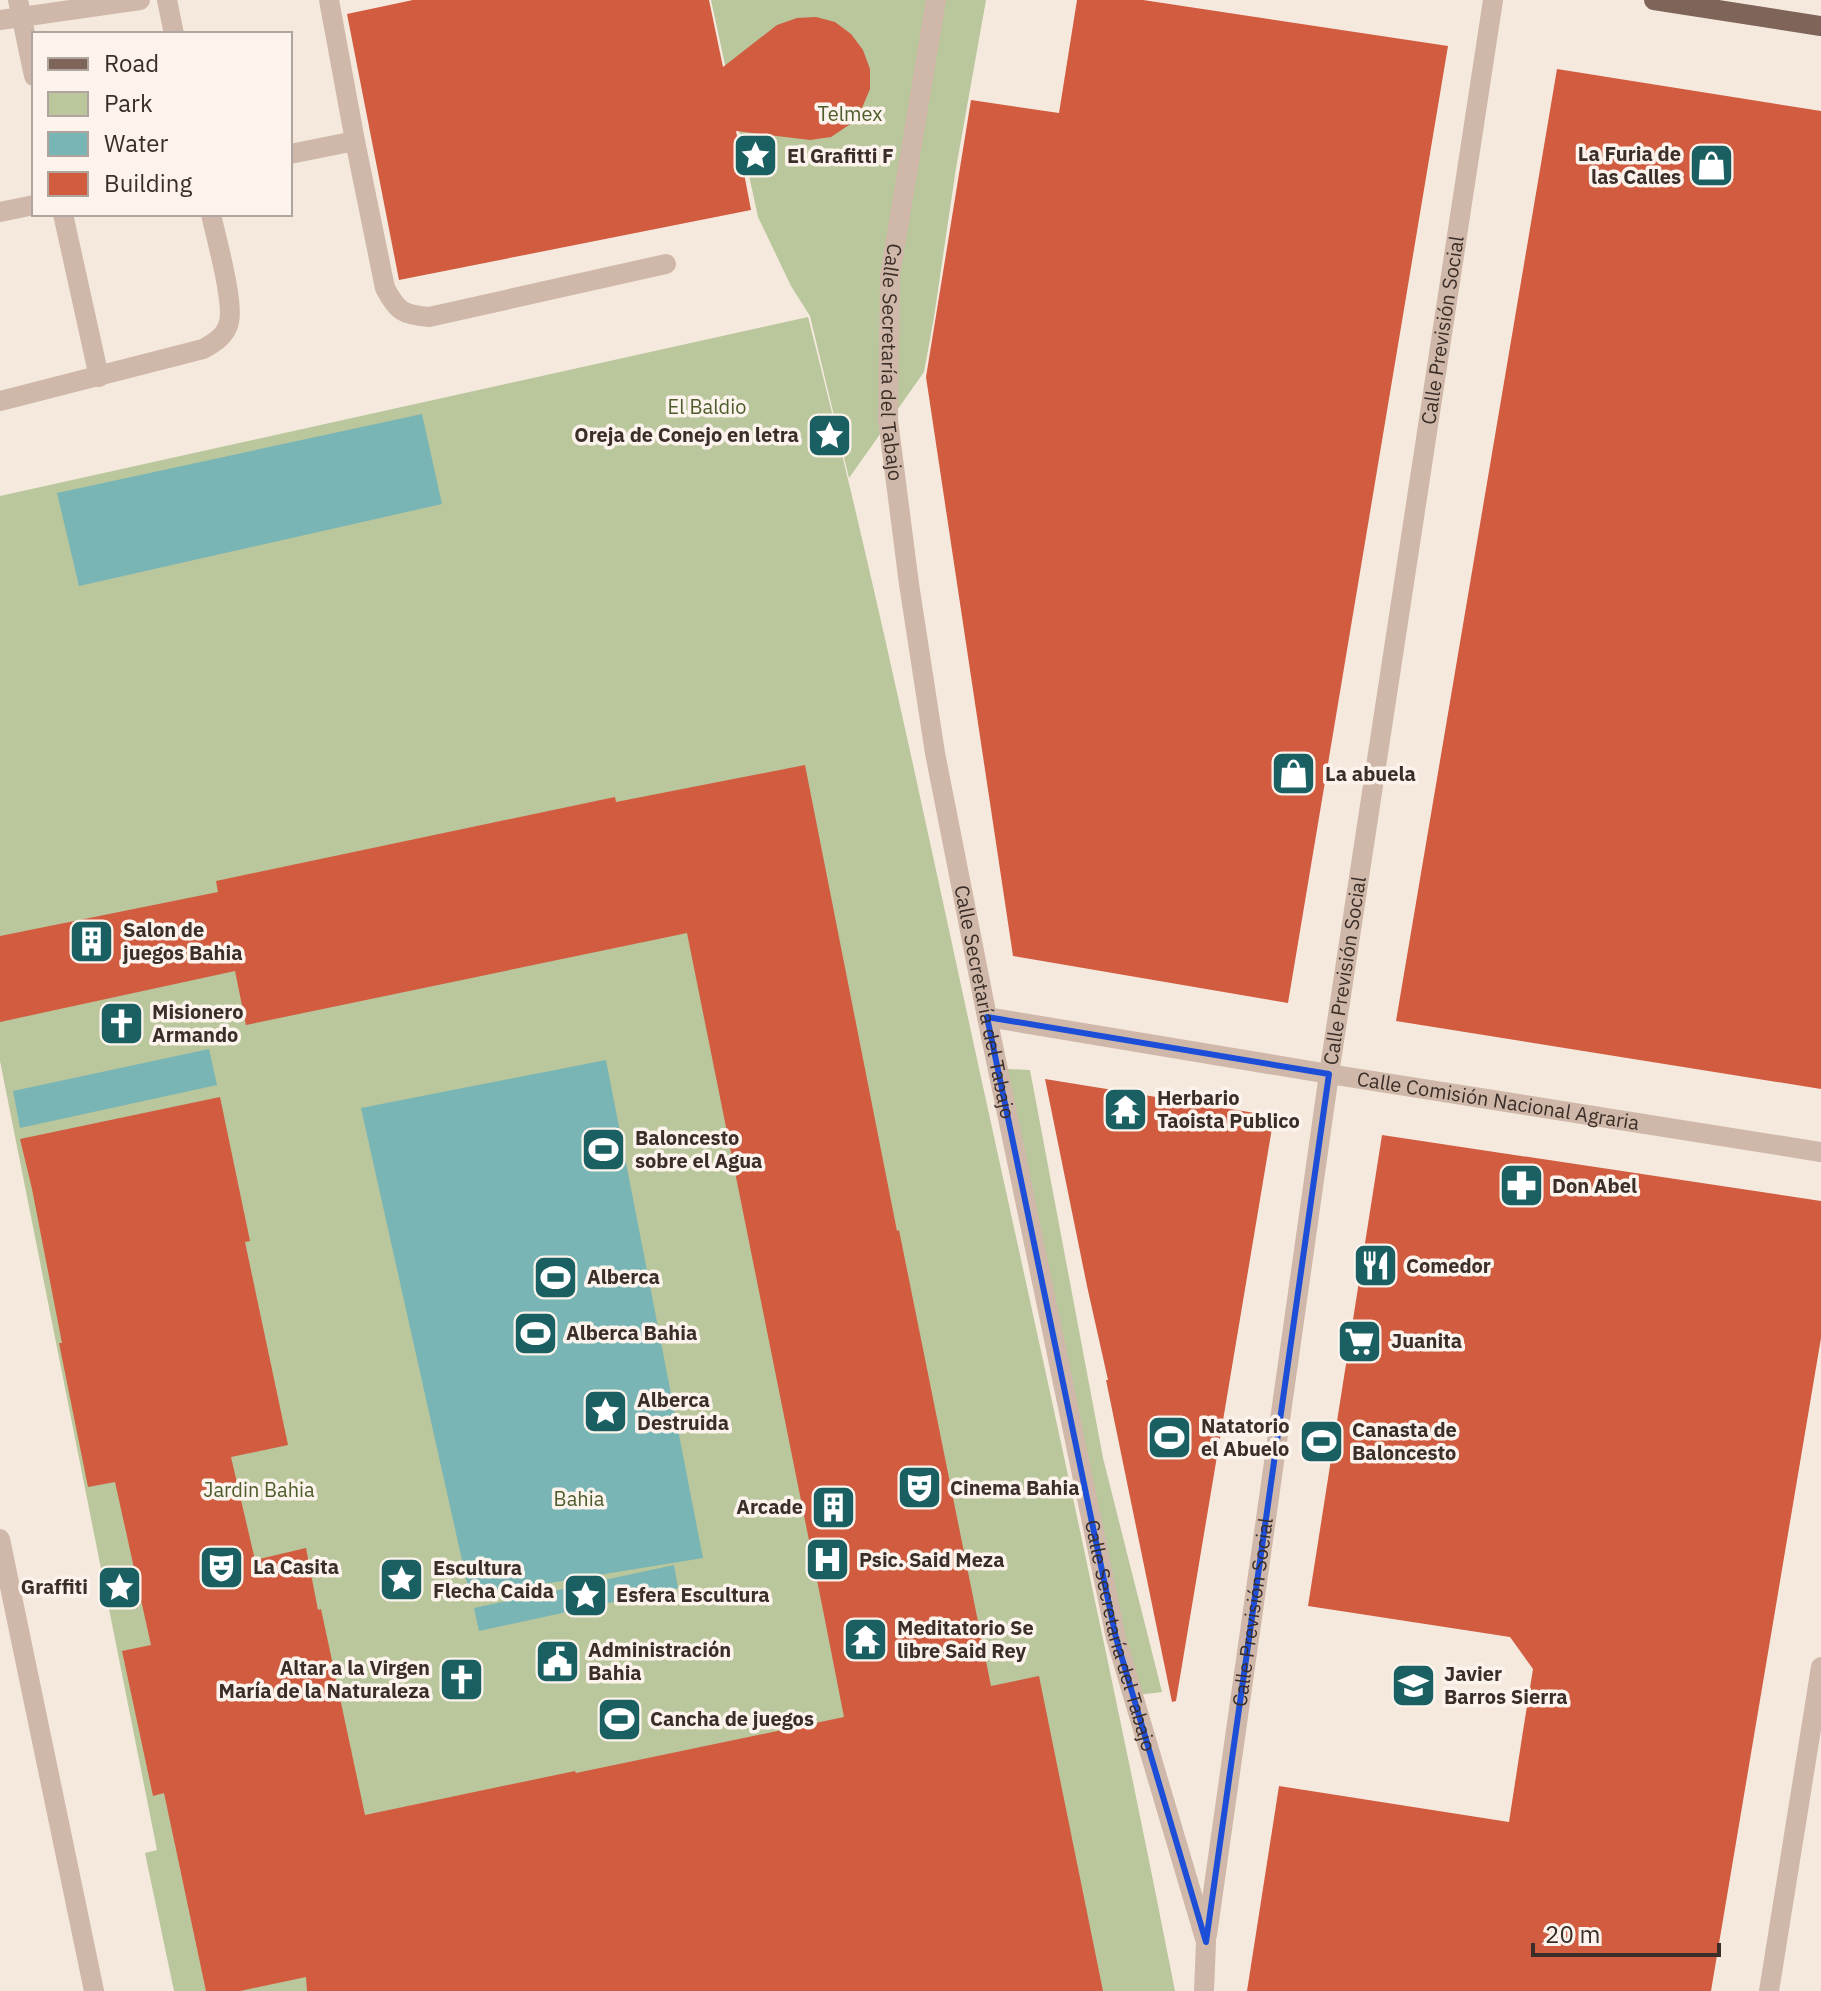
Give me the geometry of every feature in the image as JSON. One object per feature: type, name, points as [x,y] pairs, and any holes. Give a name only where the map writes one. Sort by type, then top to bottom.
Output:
[{"type":"main road","points":[[1654,0],[1821,26]]},
{"type":"street","points":[[0,20],[20,8],[140,0]]},
{"type":"street","points":[[167,0],[174,32]]},
{"type":"street","points":[[329,0],[385,288],[394,305],[410,316],[429,317],[666,264]]},
{"type":"street","name":"Calle Secretaría del Tabajo","points":[[936,0],[890,275],[888,420],[909,584],[935,753],[1116,1638],[1206,1942],[1204,1991]]},
{"type":"street","name":"Calle Previsión Social","points":[[1206,1942],[1329,1074],[1493,0]]},
{"type":"street","points":[[20,8],[32,66]]},
{"type":"street","points":[[292,154],[355,141]]},
{"type":"street","points":[[0,212],[32,205]]},
{"type":"street","points":[[63,216],[99,377]]},
{"type":"street","points":[[0,401],[203,349],[219,340],[229,325],[230,307],[211,216]]},
{"type":"street","name":"Calle Comisión Nacional Agraria","points":[[987,1017],[1821,1152]]},
{"type":"street","points":[[0,1539],[94,1991]]},
{"type":"street","points":[[1769,1991],[1821,1667]]},
{"type":"highlighted area","points":[[987,1017],[1329,1074],[1206,1942],[1116,1638]]},
{"type":"green space","name":"Telmex","points":[[711,0],[986,0],[924,372],[849,478],[810,316],[791,286],[758,217]]},
{"type":"green space","name":"Bahia","points":[[808,317],[918,789],[1080,1531],[1175,1991],[174,1991],[145,1853],[157,1850],[0,1061],[0,496]]},
{"type":"green space","points":[[988,1068],[1030,1070],[1103,1458],[1162,1692],[1129,1696]]},
{"type":"water","points":[[422,414],[442,504],[79,586],[57,493]]},
{"type":"water","points":[[209,1049],[217,1085],[20,1128],[13,1091]]},
{"type":"water","name":"Alberca Bahia","points":[[606,1060],[703,1558],[470,1596],[361,1108]]},
{"type":"water","points":[[674,1565],[678,1588],[479,1631],[474,1608]]},
{"type":"building","points":[[413,0],[709,0],[723,67],[777,25],[797,18],[816,17],[835,22],[851,34],[863,50],[870,69],[870,89],[862,108],[849,125],[831,137],[810,140],[736,131],[751,210],[399,280],[347,14]]},
{"type":"building","points":[[1077,0],[1143,0],[1448,46],[1288,1003],[1013,956],[926,377],[971,100],[1059,113]]},
{"type":"building","points":[[1557,69],[1821,111],[1821,1089],[1396,1021]]},
{"type":"building","points":[[805,765],[991,1686],[1039,1676],[1103,1991],[307,1991],[306,1977],[240,1991],[206,1991],[164,1793],[153,1796],[122,1651],[151,1645],[115,1482],[88,1487],[20,1139],[220,1097],[250,1241],[245,1242],[288,1445],[231,1457],[255,1560],[306,1548],[365,1815],[844,1717],[687,933],[246,1025],[235,971],[0,1022],[0,936],[218,892],[216,881],[615,797],[616,802]]},
{"type":"building","points":[[1045,1079],[1274,1116],[1176,1701],[1172,1702],[1108,1380]]},
{"type":"building","points":[[1382,1135],[1821,1201],[1821,1338],[1711,1991],[1247,1991],[1279,1786],[1509,1822],[1533,1669],[1510,1637],[1308,1606]]},
{"type":"place","name":"El Grafitti F","points":[[756,156]]},
{"type":"place","name":"La Furia de las Calles","points":[[1712,166]]},
{"type":"place","name":"Oreja de Conejo en letra","points":[[830,435]]},
{"type":"place","name":"La abuela","points":[[1294,774]]},
{"type":"place","name":"Salon de juegos Bahia","points":[[92,941]]},
{"type":"place","name":"Misionero Armando","points":[[121,1024]]},
{"type":"place","name":"Herbario Taoista Publico","points":[[1126,1110]]},
{"type":"place","name":"Baloncesto sobre el Agua","points":[[604,1149]]},
{"type":"place","name":"Don Abel","points":[[1521,1186]]},
{"type":"place","name":"Comedor","points":[[1375,1266]]},
{"type":"place","name":"Alberca","points":[[556,1277]]},
{"type":"place","name":"Alberca Bahia","points":[[535,1333]]},
{"type":"place","name":"Juanita","points":[[1360,1341]]},
{"type":"place","name":"Alberca Destruida","points":[[606,1411]]},
{"type":"place","name":"Natatorio el Abuelo","points":[[1170,1438]]},
{"type":"place","name":"Canasta de Baloncesto","points":[[1321,1442]]},
{"type":"place","name":"Cinema Bahia","points":[[919,1488]]},
{"type":"place","name":"Arcade","points":[[834,1507]]},
{"type":"place","name":"Psic. Said Meza","points":[[828,1560]]},
{"type":"place","name":"La Casita","points":[[222,1567]]},
{"type":"place","name":"Escultura Flecha Caida","points":[[402,1580]]},
{"type":"place","name":"Graffiti","points":[[119,1587]]},
{"type":"place","name":"Esfera Escultura","points":[[585,1595]]},
{"type":"place","name":"Meditatorio Se libre Said Rey","points":[[866,1639]]},
{"type":"place","name":"Administración Bahia","points":[[557,1662]]},
{"type":"place","name":"Altar a la Virgen María de la Naturaleza","points":[[461,1679]]},
{"type":"place","name":"Javier Barros Sierra","points":[[1413,1686]]},
{"type":"place","name":"Cancha de juegos","points":[[619,1719]]},
{"type":"park label","name":"El Baldio","points":[[707,407]]},
{"type":"park label","name":"Jardin Bahia","points":[[259,1490]]}]
